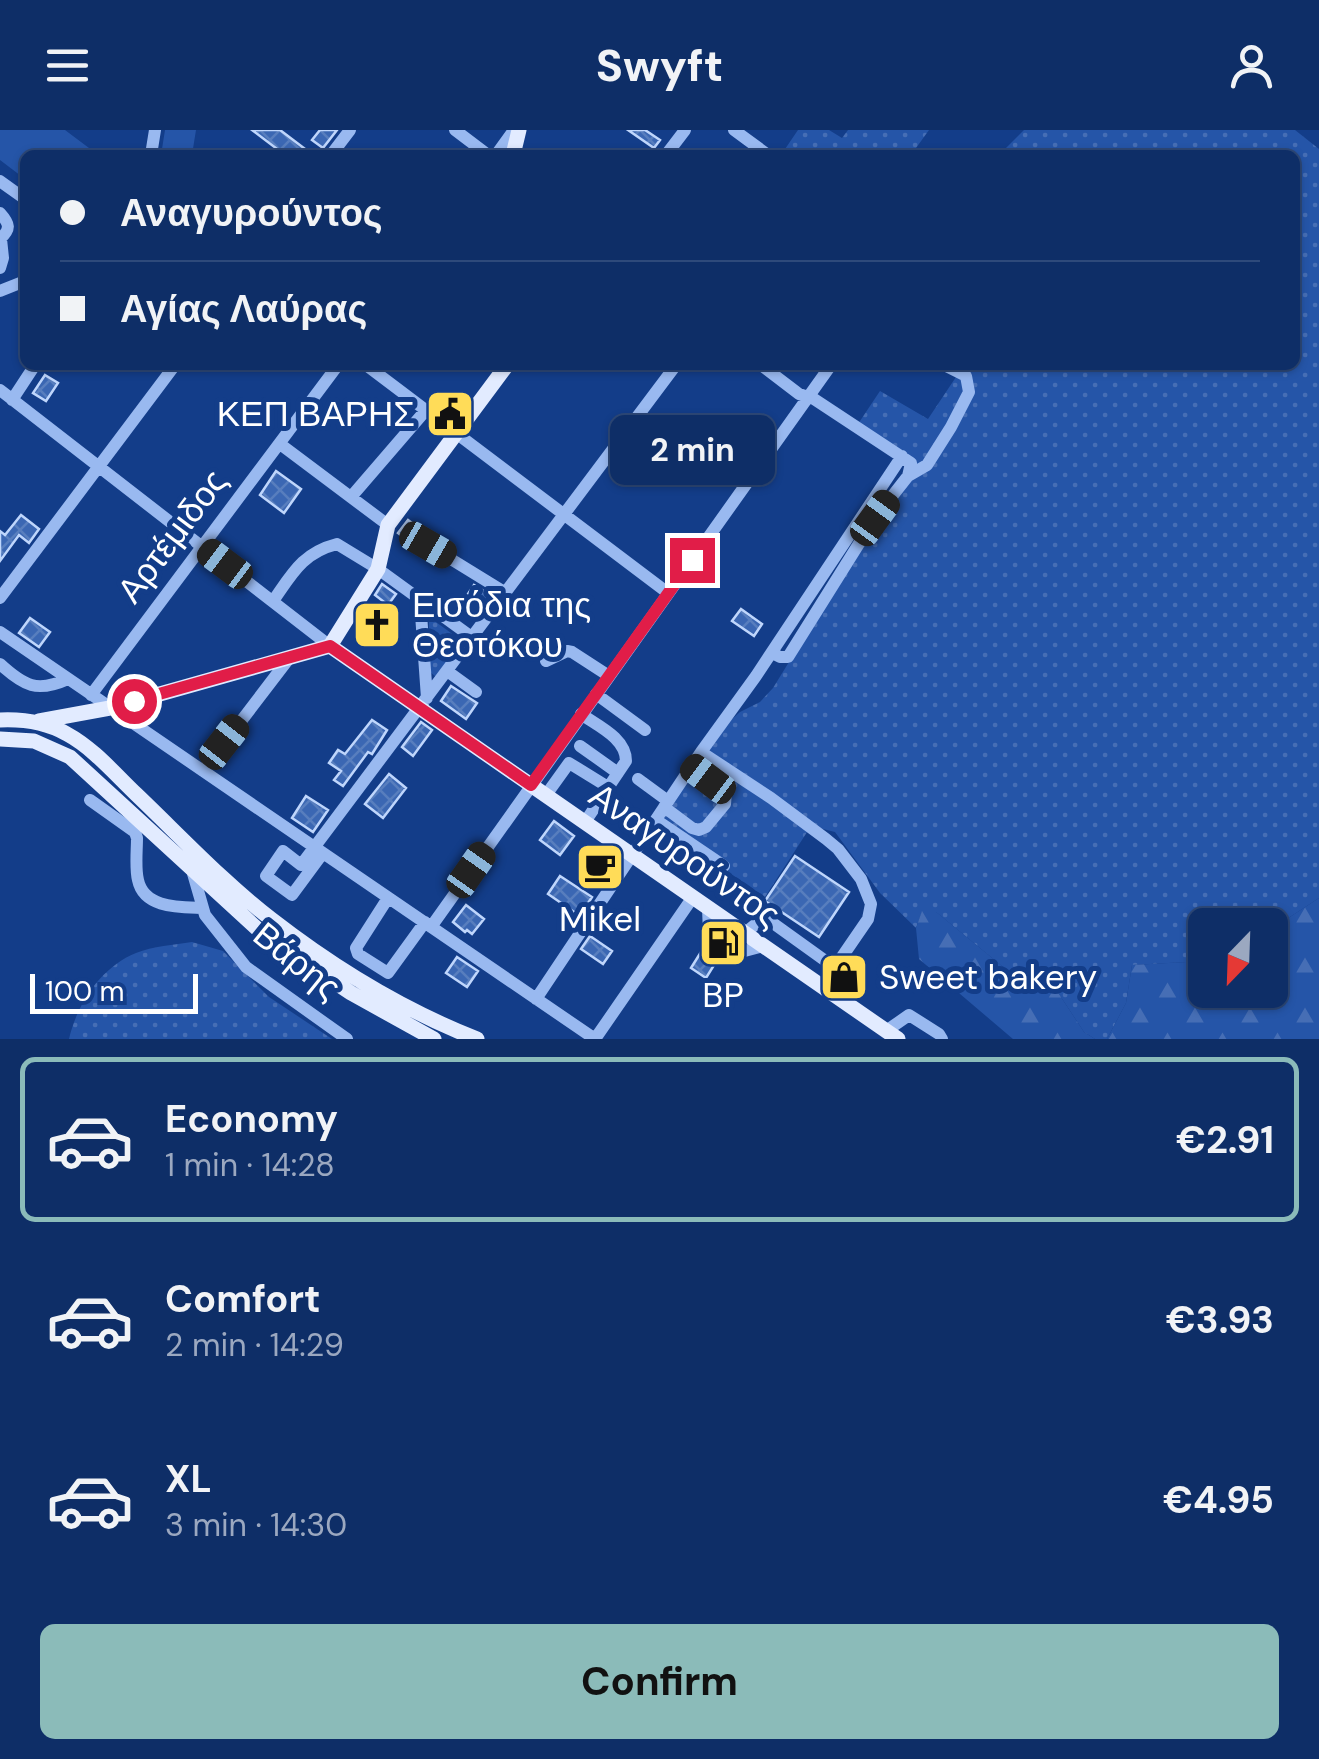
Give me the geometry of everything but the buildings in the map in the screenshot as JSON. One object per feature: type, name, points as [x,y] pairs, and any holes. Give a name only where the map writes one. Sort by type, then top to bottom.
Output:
[{"type":"main road","points":[[0,720],[35,722],[110,708],[330,646],[378,569],[388,525],[502,370]]},
{"type":"main road","name":"Αναγυρούντος","points":[[330,646],[423,702],[531,785],[822,986],[885,1034]]},
{"type":"main road","points":[[41,743],[69,735],[110,708]]},
{"type":"main road","points":[[35,722],[69,735],[270,918],[347,973],[423,1016],[476,1039]]},
{"type":"main road","points":[[0,739],[20,738],[58,750],[81,766],[264,934],[351,993],[434,1039]]},
{"type":"street","points":[[334,150],[350,130]]},
{"type":"street","points":[[455,130],[481,150]]},
{"type":"street","points":[[500,150],[516,130]]},
{"type":"street","points":[[734,130],[761,150]]},
{"type":"street","points":[[0,213],[9,226],[0,239],[0,268]]},
{"type":"street","points":[[12,400],[32,370]]},
{"type":"street","points":[[0,598],[171,370]]},
{"type":"street","name":"Αρτέμιδος","points":[[91,696],[334,370]]},
{"type":"street","points":[[373,370],[668,593]]},
{"type":"street","points":[[318,850],[301,864],[283,851],[266,876],[292,895],[318,850],[423,702],[672,370]]},
{"type":"street","points":[[768,370],[799,394],[902,456],[911,463],[908,476]]},
{"type":"street","points":[[376,990],[531,785],[828,370]]},
{"type":"street","points":[[772,652],[788,657],[868,528],[908,476],[934,456],[968,392],[966,376],[954,370]]},
{"type":"street","points":[[0,390],[330,646]]},
{"type":"street","points":[[352,498],[426,410]]},
{"type":"street","points":[[280,444],[388,525]]},
{"type":"street","points":[[536,999],[902,456]]},
{"type":"street","points":[[273,602],[306,557],[337,544],[473,638]]},
{"type":"street","points":[[428,545],[506,593]]},
{"type":"street","points":[[420,600],[423,702]]},
{"type":"street","points":[[1,635],[595,1039],[692,897]]},
{"type":"street","points":[[546,661],[572,652],[609,676]]},
{"type":"street","points":[[202,771],[290,657]]},
{"type":"street","points":[[0,664],[37,688],[68,679]]},
{"type":"street","points":[[447,671],[476,692]]},
{"type":"street","points":[[596,694],[644,730]]},
{"type":"street","points":[[582,714],[618,740],[626,761],[584,822]]},
{"type":"street","points":[[580,746],[618,772]]},
{"type":"street","points":[[701,752],[826,839],[862,879],[872,904],[868,919],[822,986]]},
{"type":"street","points":[[546,795],[569,763],[608,787]]},
{"type":"street","points":[[638,779],[692,828],[700,830],[725,804],[726,792],[691,766]]},
{"type":"street","points":[[90,800],[135,832],[138,884],[148,896],[168,906],[203,908]]},
{"type":"street","points":[[656,820],[724,866]]},
{"type":"street","name":"Βάρης","points":[[192,870],[211,925],[246,966],[347,1039]]},
{"type":"street","points":[[388,898],[356,948],[358,954],[388,973]]},
{"type":"street","points":[[211,925],[212,912],[227,902]]},
{"type":"street","points":[[708,908],[712,936]]},
{"type":"street","points":[[745,933],[761,920],[770,922],[834,968]]},
{"type":"street","points":[[726,946],[738,953],[763,946]]},
{"type":"street","points":[[885,1034],[910,1015],[942,1039]]},
{"type":"green space","points":[[0,130],[65,130],[89,148],[20,150],[20,175],[0,160]]},
{"type":"green space","points":[[165,130],[196,130],[193,150],[162,150]]},
{"type":"green space","points":[[798,130],[829,130],[842,138],[848,130],[929,130],[915,150],[784,150]]},
{"type":"green space","points":[[1024,130],[1295,130],[1319,149],[1319,898],[1288,918],[1288,908],[1188,908],[1188,962],[1132,965],[1126,1003],[1107,1039],[1095,1039],[1084,1032],[1057,991],[1008,971],[936,912],[922,912],[916,928],[880,893],[835,832],[811,826],[765,897],[659,825],[722,728],[773,688],[880,514],[914,473],[858,424],[880,391],[928,419],[959,370],[1300,370],[1300,150],[1004,150]]},
{"type":"green space","points":[[429,617],[462,641],[436,677],[429,671]]},
{"type":"green space","points":[[1319,898],[1319,1039],[1107,1039],[1126,1003],[1132,965],[1188,962],[1188,1008],[1288,1008],[1288,918]]},
{"type":"green space","points":[[922,911],[935,911],[1008,971],[1057,991],[1084,1032],[1095,1039],[1013,1039],[919,959],[916,928]]},
{"type":"green space","points":[[192,942],[223,951],[269,997],[332,1039],[69,1039],[84,1000],[112,967],[143,951]]},
{"type":"place","name":"ΚΕΠ ΒΑΡΗΣ","points":[[450,414]]},
{"type":"place","name":"Εισόδια της Θεοτόκου","points":[[377,625]]},
{"type":"place","name":"Mikel","points":[[600,867]]},
{"type":"place","name":"BP","points":[[723,943]]},
{"type":"place","name":"Sweet bakery","points":[[844,977]]},
{"type":"route","points":[[134,701],[330,646],[531,785],[692,560]]}]
